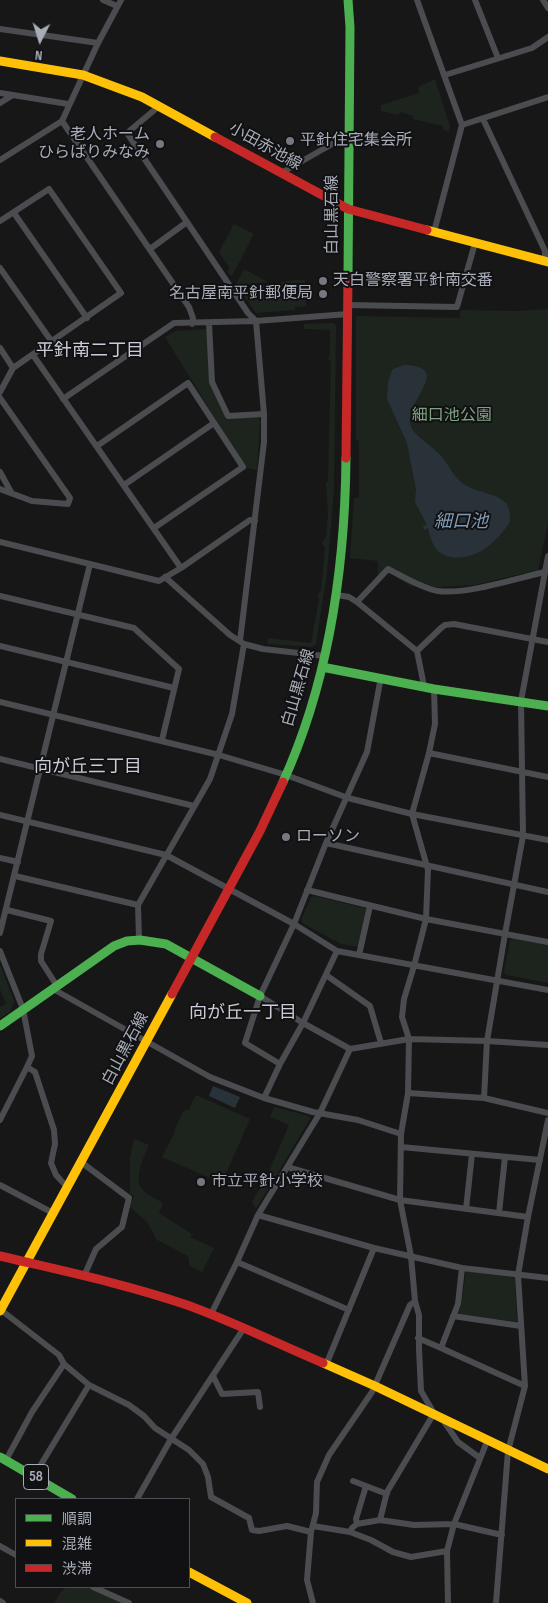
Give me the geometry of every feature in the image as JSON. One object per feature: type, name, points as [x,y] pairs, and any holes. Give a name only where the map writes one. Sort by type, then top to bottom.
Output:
[{"type":"street","points":[[0,160],[62,121],[68,104],[119,3],[103,0]]},
{"type":"street","name":"白山黒石線","points":[[0,1311],[3,1299],[27,1263],[260,831],[286,775],[325,656],[337,595],[346,492],[350,27],[348,0]]},
{"type":"street","points":[[417,0],[462,125],[434,232]]},
{"type":"street","points":[[475,0],[498,58]]},
{"type":"street","points":[[544,0],[548,8]]},
{"type":"street","points":[[0,30],[98,43]]},
{"type":"street","points":[[445,75],[532,48],[548,37]]},
{"type":"street","name":"小田赤池線","points":[[0,61],[83,75],[142,97],[348,209],[547,261]]},
{"type":"street","points":[[0,93],[68,104]]},
{"type":"street","points":[[0,103],[13,95]]},
{"type":"street","points":[[462,125],[547,99]]},
{"type":"street","points":[[139,939],[138,905],[210,780],[232,714],[242,642],[264,442],[264,414],[256,321],[248,313],[127,133],[158,106]]},
{"type":"street","points":[[483,119],[547,261]]},
{"type":"street","points":[[62,121],[189,307],[193,318],[192,324]]},
{"type":"street","points":[[281,173],[348,135]]},
{"type":"street","points":[[0,222],[49,189],[121,293],[14,368],[0,392]]},
{"type":"street","points":[[14,213],[86,318]]},
{"type":"street","points":[[150,250],[187,222]]},
{"type":"street","points":[[63,399],[174,323],[256,321],[348,309],[457,307],[475,243]]},
{"type":"street","points":[[0,268],[52,342]]},
{"type":"street","points":[[209,323],[212,382],[228,416],[264,414]]},
{"type":"street","points":[[0,348],[14,368]]},
{"type":"street","points":[[33,355],[181,568]]},
{"type":"street","points":[[97,446],[188,383],[243,467],[154,528]]},
{"type":"street","points":[[0,398],[70,498],[68,504],[32,501],[0,489]]},
{"type":"street","points":[[124,485],[214,424]]},
{"type":"street","points":[[0,472],[11,492]]},
{"type":"street","points":[[0,542],[159,581],[250,520],[255,521]]},
{"type":"street","points":[[484,1098],[488,1041],[523,836],[521,701],[548,556]]},
{"type":"street","points":[[0,933],[90,564]]},
{"type":"street","points":[[357,602],[388,570],[438,591],[469,589],[545,572]]},
{"type":"street","points":[[165,577],[230,635],[242,642],[263,649],[325,656]]},
{"type":"street","points":[[337,595],[349,597],[357,602],[417,651],[424,686]]},
{"type":"street","points":[[0,596],[134,628],[179,669],[162,740]]},
{"type":"street","points":[[417,651],[445,625],[454,624],[548,642]]},
{"type":"street","points":[[0,646],[174,688]]},
{"type":"street","points":[[322,667],[434,689],[548,706]]},
{"type":"street","points":[[280,1064],[245,1043],[260,996],[294,924],[326,843],[348,798],[367,752],[381,678]]},
{"type":"street","points":[[434,689],[435,724],[412,814],[426,866],[426,919],[404,999],[402,1017],[409,1039],[408,1093],[401,1134],[400,1200],[411,1256],[415,1301],[419,1315],[418,1338],[421,1391],[437,1417],[458,1442],[480,1458]]},
{"type":"street","points":[[0,702],[219,754],[286,775],[348,798],[412,814],[548,840]]},
{"type":"street","points":[[429,753],[548,778]]},
{"type":"street","points":[[0,759],[194,806]]},
{"type":"street","points":[[0,815],[166,855],[294,924],[337,952],[548,990]]},
{"type":"street","points":[[326,843],[548,892]]},
{"type":"street","points":[[0,858],[18,862]]},
{"type":"street","points":[[15,876],[138,905]]},
{"type":"street","points":[[307,890],[426,919],[548,942]]},
{"type":"street","points":[[359,955],[370,906]]},
{"type":"street","points":[[7,910],[51,921],[41,954],[41,961],[55,988],[210,1077],[264,1098],[320,1113],[358,1120],[401,1134]]},
{"type":"street","points":[[0,1026],[114,946],[125,941],[139,939],[166,944],[350,1049],[409,1039],[548,1045]]},
{"type":"street","points":[[0,951],[23,1009],[32,1056],[0,1120]]},
{"type":"street","points":[[264,1098],[337,952]]},
{"type":"street","points":[[326,975],[370,1006],[381,1044]]},
{"type":"street","points":[[211,1314],[258,1215],[320,1113],[350,1049]]},
{"type":"street","points":[[26,1067],[35,1072],[54,1130],[56,1144],[50,1163],[56,1175],[68,1188]]},
{"type":"street","points":[[408,1093],[484,1098],[548,1113]]},
{"type":"street","points":[[496,1603],[508,1451],[525,1386],[518,1275],[548,1120]]},
{"type":"street","points":[[401,1148],[540,1160]]},
{"type":"street","points":[[466,1209],[472,1154]]},
{"type":"street","points":[[499,1213],[505,1157]]},
{"type":"street","points":[[81,1162],[129,1198],[122,1227],[96,1250],[84,1276]]},
{"type":"street","points":[[287,1167],[400,1200],[528,1217]]},
{"type":"street","points":[[0,1185],[53,1213]]},
{"type":"street","points":[[258,1215],[374,1248],[462,1268],[548,1278]]},
{"type":"street","points":[[326,1365],[374,1248]]},
{"type":"street","points":[[0,1256],[84,1276],[211,1314],[375,1386],[548,1469]]},
{"type":"street","points":[[237,1262],[349,1310]]},
{"type":"street","points":[[441,1348],[458,1304],[462,1268]]},
{"type":"street","points":[[313,1603],[307,1580],[312,1529],[316,1513],[317,1482],[329,1455],[375,1386],[410,1305],[415,1301]]},
{"type":"street","points":[[0,1311],[60,1355],[64,1364],[89,1385],[129,1405],[144,1416],[155,1428],[189,1450],[203,1464],[208,1477],[211,1497],[249,1518],[252,1530],[259,1531],[287,1526],[350,1532],[371,1540],[393,1552],[411,1557],[447,1552]]},
{"type":"street","points":[[453,1316],[521,1326]]},
{"type":"street","points":[[138,1498],[171,1438],[244,1328]]},
{"type":"street","points":[[418,1338],[525,1386]]},
{"type":"street","points":[[3,1459],[64,1364]]},
{"type":"street","points":[[212,1376],[222,1394],[258,1392],[260,1407]]},
{"type":"street","points":[[34,1476],[89,1385]]},
{"type":"street","points":[[380,1520],[387,1494],[437,1417]]},
{"type":"street","points":[[448,1603],[447,1552],[454,1524],[488,1439]]},
{"type":"street","name":"58","points":[[3,1459],[70,1498]]},
{"type":"street","points":[[353,1481],[387,1494]]},
{"type":"street","points":[[357,1524],[356,1519],[366,1486]]},
{"type":"street","points":[[350,1532],[357,1524],[380,1520],[414,1525],[454,1524],[502,1535]]},
{"type":"street","points":[[0,1546],[15,1554]]},
{"type":"street","points":[[190,1573],[247,1603]]},
{"type":"street","points":[[95,1588],[130,1603]]},
{"type":"green space","points":[[435,79],[450,126],[449,132],[443,130],[443,126],[413,119],[413,116],[400,112],[399,115],[381,111],[381,105],[419,93],[418,87]]},
{"type":"green space","points":[[234,224],[254,234],[231,276],[227,271],[230,269],[219,252]]},
{"type":"green space","points":[[244,269],[268,282],[250,284],[241,291],[236,284]]},
{"type":"green space","points":[[305,280],[306,306],[295,307],[295,310],[256,313],[242,293],[251,287]]},
{"type":"green space","name":"細口池公園","points":[[548,309],[548,524],[538,570],[474,585],[411,586],[384,570],[378,576],[378,561],[350,558],[354,498],[359,498],[359,441],[356,440],[356,316],[459,318],[461,310],[516,311]]},
{"type":"green space","points":[[333,323],[336,325],[334,489],[327,573],[316,644],[312,647],[267,644],[268,638],[311,643],[319,599],[317,596],[321,591],[325,547],[322,543],[326,537],[328,514],[326,482],[328,482],[331,362],[328,359],[330,354],[330,330],[304,329],[304,324]]},
{"type":"green space","points":[[205,329],[208,332],[211,384],[226,418],[257,417],[260,421],[257,470],[246,468],[165,337],[176,331]]},
{"type":"green space","points":[[314,896],[365,908],[367,911],[357,947],[341,944],[302,923],[301,920],[311,897]]},
{"type":"green space","points":[[513,938],[548,944],[548,983],[506,975],[504,972],[510,940]]},
{"type":"green space","points":[[0,964],[14,1001],[10,1012],[0,1018],[0,1007],[6,1004],[0,989]]},
{"type":"green space","points":[[196,1095],[250,1119],[222,1183],[162,1157],[183,1111],[189,1109]]},
{"type":"green space","points":[[274,1107],[309,1116],[310,1119],[256,1209],[252,1202],[267,1176],[289,1125],[270,1117]]},
{"type":"green space","points":[[134,1139],[149,1145],[140,1167],[139,1179],[144,1191],[163,1203],[159,1213],[192,1234],[190,1237],[214,1248],[202,1272],[190,1266],[188,1256],[157,1240],[147,1222],[130,1207],[134,1196],[130,1193],[130,1157]]},
{"type":"green space","points":[[466,1271],[515,1278],[517,1322],[458,1314]]},
{"type":"green space","points":[[65,1588],[89,1588],[124,1603],[54,1603]]},
{"type":"water","name":"細口池","points":[[404,365],[420,368],[426,373],[426,381],[411,413],[410,424],[416,434],[442,457],[456,477],[463,483],[497,497],[506,503],[508,508],[510,522],[508,525],[489,545],[475,554],[455,557],[442,554],[434,545],[428,528],[424,530],[423,526],[427,525],[415,502],[416,489],[407,443],[387,399],[388,382],[393,369]]},
{"type":"water","points":[[213,1086],[240,1097],[235,1108],[209,1096]]},
{"type":"traffic: fast","points":[[348,0],[350,27],[348,276]]},
{"type":"traffic: fast","points":[[283,782],[299,744],[312,704],[323,664],[331,623],[338,582],[342,540],[346,458]]},
{"type":"traffic: fast","points":[[322,667],[434,689],[548,706]]},
{"type":"traffic: fast","points":[[0,1026],[114,946],[127,941],[140,940],[166,944],[260,996]]},
{"type":"traffic: fast","points":[[0,1457],[70,1498]]},
{"type":"traffic: slow","points":[[0,61],[83,75],[142,97],[215,137]]},
{"type":"traffic: slow","points":[[427,230],[548,262]]},
{"type":"traffic: slow","points":[[0,1311],[172,994]]},
{"type":"traffic: slow","points":[[323,1363],[548,1469]]},
{"type":"traffic: slow","points":[[190,1573],[247,1603]]},
{"type":"traffic: jam","points":[[215,137],[348,209],[427,230]]},
{"type":"traffic: jam","points":[[346,458],[348,276]]},
{"type":"traffic: jam","points":[[172,994],[260,831],[283,782]]},
{"type":"traffic: jam","points":[[0,1256],[164,1297],[239,1326],[323,1363]]},
{"type":"place","name":"平針住宅集会所","points":[[290,141]]},
{"type":"place","name":"老人ホーム ひらばりみなみ","points":[[160,144]]},
{"type":"place","name":"天白警察署平針南交番","points":[[323,281]]},
{"type":"place","name":"名古屋南平針郵便局","points":[[323,294]]},
{"type":"place","name":"ローソン","points":[[286,837]]},
{"type":"place","name":"市立平針小学校","points":[[201,1182]]},
{"type":"district","name":"平針南二丁目","points":[[90,351]]},
{"type":"district","name":"向が丘三丁目","points":[[88,767]]},
{"type":"district","name":"向が丘一丁目","points":[[243,1013]]}]
